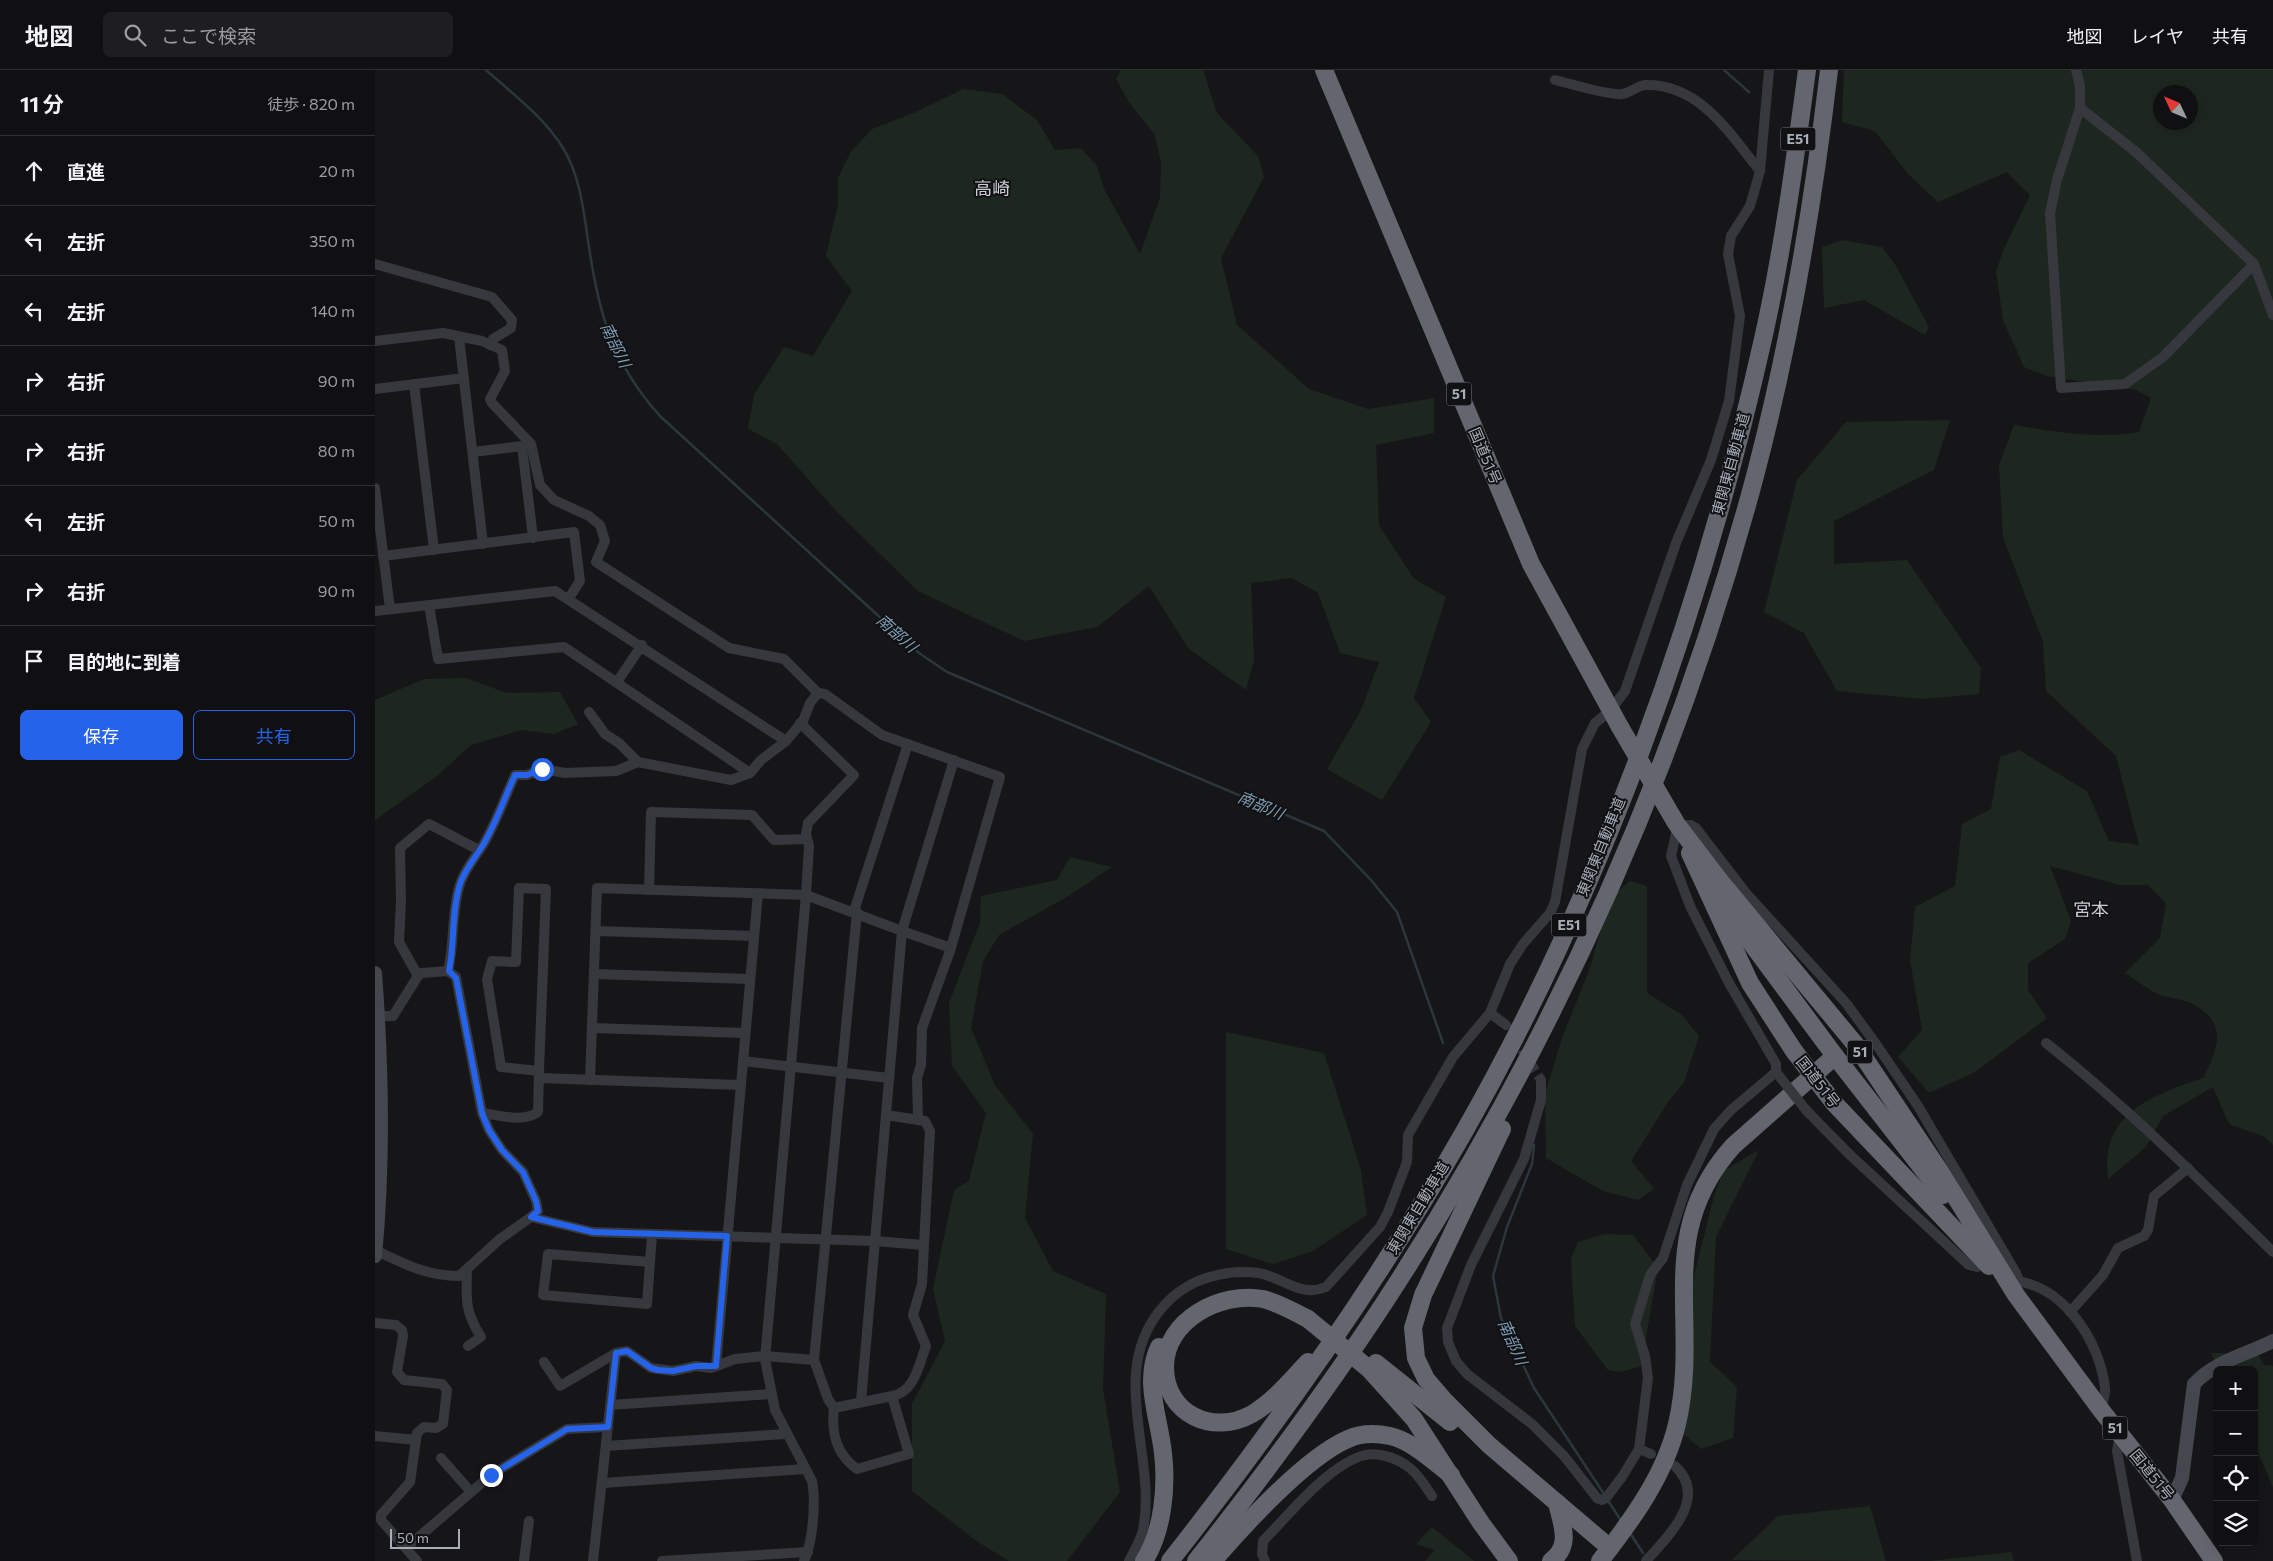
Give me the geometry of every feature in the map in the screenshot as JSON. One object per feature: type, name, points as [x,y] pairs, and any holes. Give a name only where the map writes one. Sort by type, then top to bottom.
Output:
[{"type":"highway","name":"国道51号","points":[[1325,70],[1531,564],[1610,711],[1677,825],[1711,895],[1750,984],[1794,1051],[1833,1103],[1982,1258],[2008,1289],[2015,1288]]},
{"type":"highway","name":"東関東自動車道","points":[[1170,1561],[1301,1386],[1380,1270],[1460,1139],[1520,1027],[1574,912],[1625,788],[1663,686],[1706,557],[1763,339],[1789,207],[1807,70]]},
{"type":"highway","name":"東関東自動車道","points":[[1196,1561],[1284,1446],[1393,1289],[1483,1140],[1541,1034],[1576,964],[1629,846],[1691,686],[1736,546],[1757,466],[1777,383],[1810,212],[1829,73]]},
{"type":"highway","name":"国道51号","points":[[1677,825],[1855,1044],[2015,1288],[2119,1435],[2172,1500],[2214,1561]]},
{"type":"highway","points":[[1701,855],[1707,869],[1746,936]]},
{"type":"highway","points":[[1711,895],[1746,936],[1925,1174],[1953,1208],[1966,1213]]},
{"type":"highway","points":[[1541,1034],[1523,1087],[1423,1295],[1413,1328],[1416,1358],[1425,1379],[1489,1445],[1557,1503],[1605,1555],[1661,1470],[1671,1448],[1678,1423],[1683,1391],[1685,1254],[1691,1219],[1698,1198],[1719,1162],[1733,1146],[1835,1056]]},
{"type":"highway","points":[[1925,1174],[1927,1180],[1982,1258]]},
{"type":"highway","points":[[1312,1316],[1281,1305],[1250,1298],[1230,1300],[1200,1310],[1177,1333],[1167,1352],[1166,1376],[1175,1400],[1190,1414],[1213,1423],[1231,1422],[1253,1413],[1275,1396],[1317,1354],[1380,1270]]},
{"type":"highway","points":[[1144,1561],[1161,1515],[1164,1487],[1163,1452],[1151,1386],[1152,1370],[1157,1349],[1173,1322],[1197,1301],[1223,1291],[1238,1288],[1255,1288],[1282,1294],[1373,1366],[1429,1404],[1461,1431],[1489,1445]]},
{"type":"highway","points":[[1373,1366],[1414,1419],[1506,1556],[1522,1561]]},
{"type":"highway","points":[[1213,1561],[1256,1514],[1305,1469],[1337,1444],[1350,1438],[1376,1434],[1397,1438],[1451,1475]]},
{"type":"highway","points":[[1551,1561],[1561,1552],[1565,1541],[1557,1503]]},
{"type":"street","points":[[1129,1561],[1143,1531],[1145,1492],[1135,1392],[1136,1373],[1144,1337],[1152,1322],[1164,1304],[1179,1291],[1197,1281],[1219,1274],[1258,1273],[1303,1291],[1314,1292],[1326,1287],[1380,1227],[1388,1212],[1407,1162],[1408,1135],[1453,1057],[1490,1013],[1510,964],[1523,944],[1550,913],[1555,902],[1582,749],[1595,723],[1610,711],[1625,691],[1676,543],[1711,460],[1729,401],[1740,316],[1728,254],[1731,236],[1750,206],[1760,171],[1769,70]]},
{"type":"street","points":[[2076,70],[2080,86],[2080,108],[2057,180],[2050,213],[2061,388],[2125,384],[2163,357],[2254,264]]},
{"type":"street","points":[[1555,80],[1621,94],[1645,85],[1675,89],[1711,111],[1760,171]]},
{"type":"street","points":[[2080,108],[2136,152],[2254,264],[2273,314]]},
{"type":"street","points":[[375,264],[493,298],[512,320],[511,328],[493,339],[490,345]]},
{"type":"street","points":[[375,341],[443,333],[459,336],[502,350],[505,371],[490,399],[531,444],[540,485],[547,494],[589,516],[600,525],[605,541],[595,562],[729,648],[784,659],[818,693],[825,694],[882,735],[1000,777],[951,948],[922,1028],[921,1065],[917,1078],[918,1118]]},
{"type":"street","points":[[459,336],[483,544]]},
{"type":"street","points":[[375,389],[464,378]]},
{"type":"street","points":[[414,384],[434,550]]},
{"type":"street","points":[[473,452],[522,446],[533,538]]},
{"type":"street","points":[[375,488],[389,609]]},
{"type":"street","points":[[383,556],[574,532],[580,580],[569,598]]},
{"type":"street","points":[[375,611],[555,590],[642,645],[786,741]]},
{"type":"street","points":[[429,605],[438,659],[564,647],[750,772]]},
{"type":"street","points":[[617,682],[642,645]]},
{"type":"street","points":[[449,971],[453,948],[454,913],[460,883],[479,850],[515,775],[527,775],[542,769],[565,772],[616,771],[638,762],[731,780],[750,772],[761,760],[786,741],[800,723],[809,703],[818,693]]},
{"type":"street","points":[[589,712],[605,734],[619,743],[638,762]]},
{"type":"street","points":[[662,1561],[806,1556],[814,1491],[775,1410],[765,1356],[806,895],[809,846],[806,834],[808,823],[854,775],[800,723]]},
{"type":"street","points":[[892,1396],[909,1454],[857,1469],[847,1462],[838,1449],[833,1434],[834,1408],[828,1399],[814,1360],[842,1072],[855,912],[908,744]]},
{"type":"street","points":[[861,1401],[903,931],[954,760]]},
{"type":"street","points":[[649,890],[651,812],[752,815],[774,840],[807,839]]},
{"type":"street","points":[[417,976],[399,942],[401,901],[400,848],[429,824],[479,850]]},
{"type":"street","points":[[1982,1258],[1977,1268],[1969,1265],[1849,1154],[1806,1110],[1776,1072],[1776,1064],[1729,983],[1690,906],[1671,856],[1677,825],[1691,825],[1696,828],[1746,893],[1846,1003],[1918,1106],[2016,1273],[2015,1288],[2031,1284],[2070,1312],[2086,1330],[2106,1389],[2101,1410]]},
{"type":"street","points":[[482,1113],[531,1117],[538,1112],[539,1074],[546,889],[519,888],[516,962],[493,961],[487,979],[501,1068],[539,1074],[590,1080],[740,1085]]},
{"type":"street","points":[[590,1080],[597,888],[806,895],[951,948]]},
{"type":"street","points":[[716,1366],[758,893]]},
{"type":"street","points":[[596,931],[754,936]]},
{"type":"street","points":[[375,1250],[431,1274],[459,1276],[467,1271],[500,1239],[538,1211],[536,1201],[523,1172],[502,1150],[489,1130],[482,1113],[456,978],[449,971],[422,973],[417,976],[393,1016],[378,1016]]},
{"type":"street","points":[[375,973],[378,1016],[377,1064],[380,1167],[375,1256]]},
{"type":"street","points":[[594,974],[750,979]]},
{"type":"street","points":[[1490,1013],[1506,1025]]},
{"type":"street","points":[[592,1028],[745,1033]]},
{"type":"street","points":[[2046,1043],[2081,1071],[2271,1246]]},
{"type":"street","points":[[743,1061],[889,1078]]},
{"type":"street","points":[[1541,1080],[1541,1100],[1524,1160],[1471,1265],[1447,1328],[1448,1342],[1456,1361],[1467,1374],[1532,1424],[1564,1456],[1597,1498],[1602,1500],[1606,1498],[1622,1477],[1639,1449],[1648,1378],[1645,1356],[1635,1324],[1650,1275],[1663,1258],[1687,1185],[1714,1129],[1731,1110],[1776,1072]]},
{"type":"street","points":[[834,1408],[892,1396],[912,1385],[926,1346],[913,1315],[922,1284],[930,1131],[925,1121],[918,1118],[886,1115]]},
{"type":"street","points":[[2070,1312],[2103,1275],[2118,1248],[2144,1236],[2148,1230],[2154,1196],[2188,1168]]},
{"type":"street","points":[[531,1217],[593,1232],[826,1239],[923,1245]]},
{"type":"street","points":[[650,1262],[548,1254],[543,1295],[647,1304],[653,1234]]},
{"type":"street","points":[[467,1271],[465,1304],[469,1318],[481,1337],[468,1346]]},
{"type":"street","points":[[375,1324],[396,1325],[402,1330],[403,1336],[397,1372],[404,1380],[442,1384],[447,1390],[443,1424],[436,1428],[424,1427],[417,1433],[410,1482],[381,1515],[381,1520],[417,1561]]},
{"type":"street","points":[[2172,1500],[2182,1478],[2194,1384],[2204,1373],[2273,1341]]},
{"type":"street","points":[[545,1362],[560,1386],[616,1353],[627,1351],[651,1368],[673,1371],[696,1366],[716,1366],[735,1360],[765,1356],[814,1360]]},
{"type":"street","points":[[593,1561],[616,1353]]},
{"type":"street","points":[[610,1405],[771,1394]]},
{"type":"street","points":[[406,1548],[491,1475],[567,1429],[608,1427]]},
{"type":"street","points":[[606,1446],[786,1434]]},
{"type":"street","points":[[2119,1435],[2117,1451],[2137,1561]]},
{"type":"street","points":[[375,1436],[416,1440]]},
{"type":"street","points":[[1639,1449],[1651,1454]]},
{"type":"street","points":[[1265,1561],[1262,1554],[1263,1541],[1319,1485],[1354,1459],[1375,1454],[1387,1456],[1401,1463],[1420,1478],[1433,1496]]},
{"type":"street","points":[[441,1458],[471,1492]]},
{"type":"street","points":[[1646,1561],[1683,1515],[1687,1499],[1687,1485],[1681,1472],[1675,1466]]},
{"type":"street","points":[[603,1483],[805,1469]]},
{"type":"street","points":[[524,1561],[529,1521]]},
{"type":"shaded area","points":[[1121,70],[1203,70],[1217,113],[1258,156],[1264,177],[1221,258],[1237,325],[1309,389],[1368,409],[1434,398],[1434,433],[1376,445],[1379,525],[1414,579],[1446,597],[1414,698],[1431,722],[1382,800],[1327,769],[1361,710],[1379,662],[1340,653],[1318,593],[1292,578],[1251,583],[1254,660],[1246,690],[1188,648],[1149,586],[1097,627],[1024,641],[918,591],[838,513],[777,444],[748,429],[754,395],[784,347],[813,356],[852,291],[826,256],[838,204],[838,178],[850,153],[872,129],[916,112],[963,89],[1002,94],[1037,120],[1055,150],[1081,148],[1097,166],[1104,189],[1140,254],[1160,198],[1161,164],[1155,135],[1129,102],[1116,79]]},
{"type":"shaded area","points":[[1844,70],[2273,70],[2273,1145],[2265,1137],[2229,1124],[2213,1087],[2163,1116],[2146,1147],[2108,1179],[2108,1156],[2112,1138],[2121,1123],[2133,1110],[2148,1100],[2203,1078],[2216,1045],[2217,1035],[2215,1026],[2210,1017],[2201,1009],[2184,1000],[2158,994],[2125,973],[2160,938],[2166,903],[2148,885],[2120,885],[2050,866],[2071,921],[2065,939],[2028,963],[2028,990],[2047,1018],[1975,1072],[1929,1093],[1898,1057],[1922,1030],[1910,960],[1915,907],[1955,886],[1962,824],[1991,809],[2000,757],[2019,750],[2087,791],[2109,841],[2139,845],[2116,756],[2046,691],[2043,642],[2003,537],[1999,465],[2014,425],[2092,435],[2139,432],[2151,398],[2136,390],[2047,376],[2024,367],[2003,320],[1996,272],[2003,251],[2030,195],[2007,172],[1938,202],[1908,174],[1875,131],[1842,122]]},
{"type":"shaded area","points":[[1843,240],[1882,247],[1896,266],[1929,327],[1925,335],[1864,300],[1824,308],[1822,247]]},
{"type":"shaded area","points":[[1950,420],[1934,470],[1834,521],[1834,564],[1907,560],[1981,668],[1979,694],[1923,699],[1837,691],[1804,633],[1764,612],[1797,480],[1846,422]]},
{"type":"shaded area","points":[[466,678],[507,693],[560,692],[578,724],[554,734],[521,730],[471,745],[437,776],[375,820],[375,700],[424,679]]},
{"type":"shaded area","points":[[1070,857],[1112,867],[1070,895],[999,935],[983,961],[971,1028],[995,1085],[1033,1134],[1025,1218],[1053,1271],[1106,1294],[1103,1389],[1120,1492],[1067,1561],[1009,1561],[978,1542],[912,1491],[912,1404],[945,1341],[933,1289],[954,1190],[969,1181],[986,1113],[952,1066],[949,1003],[980,923],[981,896],[1057,880]]},
{"type":"shaded area","points":[[1630,881],[1647,886],[1647,993],[1682,1015],[1699,1036],[1684,1082],[1668,1102],[1631,1161],[1654,1189],[1638,1200],[1603,1191],[1546,1158],[1545,1094],[1562,1038],[1590,968],[1604,919],[1617,892]]},
{"type":"shaded area","points":[[1226,1032],[1324,1053],[1361,1170],[1367,1215],[1313,1251],[1273,1264],[1226,1249]]},
{"type":"shaded area","points":[[1759,1150],[1716,1237],[1710,1362],[1737,1387],[1733,1438],[1701,1449],[1681,1432],[1691,1288],[1713,1200],[1723,1171]]},
{"type":"shaded area","points":[[1604,1234],[1633,1235],[1658,1268],[1641,1366],[1621,1372],[1608,1370],[1575,1326],[1571,1259],[1578,1242]]},
{"type":"shaded area","points":[[2211,1353],[2257,1353],[2264,1365],[2273,1366],[2273,1487],[2258,1452],[2258,1366],[2217,1366]]},
{"type":"shaded area","points":[[1870,1506],[1886,1561],[1732,1560],[1778,1516]]},
{"type":"shaded area","points":[[1432,1527],[1474,1561],[1425,1561],[1435,1550],[1416,1544]]},
{"type":"shaded area","points":[[2011,1552],[2014,1561],[1930,1561]]},
{"type":"waterway","name":"南部川","points":[[486,70],[547,126],[569,159],[581,196],[593,272],[603,317],[630,377],[660,416],[919,653],[947,672],[1324,831],[1371,880],[1397,912],[1443,1043]]},
{"type":"waterway","points":[[1724,70],[1749,92]]},
{"type":"waterway","name":"南部川","points":[[1534,1145],[1532,1164],[1507,1227],[1493,1276],[1501,1318],[1534,1388],[1604,1494]]},
{"type":"waterway","name":"南部川","points":[[1607,1499],[1620,1519]]},
{"type":"waterway","name":"南部川","points":[[1630,1533],[1643,1553]]},
{"type":"tunnel","points":[[1514,1037],[1541,1080]]},
{"type":"district","name":"高崎","points":[[992,189]]},
{"type":"district","name":"宮本","points":[[2091,910]]},
{"type":"route","points":[[491,1475],[567,1429],[608,1427],[616,1353],[627,1351],[651,1368],[658,1370],[673,1371],[696,1366],[711,1368],[716,1366],[727,1236],[593,1232],[531,1217],[538,1211],[536,1201],[523,1172],[502,1150],[489,1130],[482,1113],[456,978],[449,971],[453,948],[454,913],[460,883],[472,859],[484,844],[515,775],[527,775],[542,769]]}]
